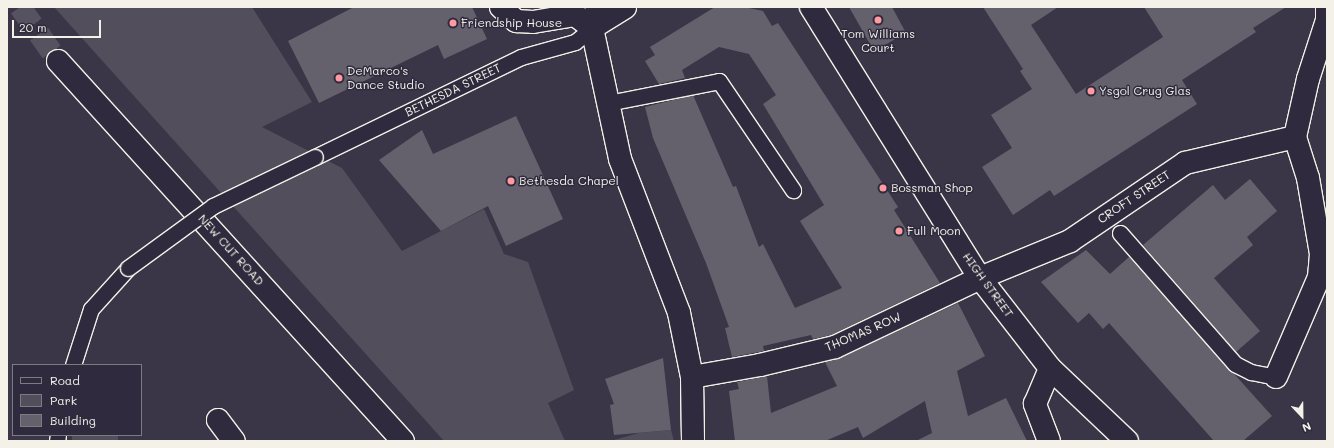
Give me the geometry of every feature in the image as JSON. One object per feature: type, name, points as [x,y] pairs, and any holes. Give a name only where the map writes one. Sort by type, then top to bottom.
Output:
[{"type":"street","points":[[501,7],[516,21],[533,22],[575,15],[592,28]]},
{"type":"street","points":[[597,7],[592,28],[620,159],[680,313],[692,377],[693,441]]},
{"type":"street","points":[[592,28],[625,7]]},
{"type":"street","name":"HIGH STREET","points":[[810,7],[980,278],[1050,368],[1127,441]]},
{"type":"street","points":[[1276,377],[1319,277],[1324,254],[1308,178],[1295,137],[1308,79],[1327,20],[1327,7]]},
{"type":"street","name":"NEW CUT ROAD","points":[[58,61],[403,441]]},
{"type":"street","name":"CROFT STREET","points":[[980,278],[1070,240],[1185,163],[1295,137]]},
{"type":"street","name":"THOMAS ROW","points":[[692,377],[760,365],[835,347],[980,278]]},
{"type":"street","points":[[1049,441],[1035,404],[1050,368]]},
{"type":"street","points":[[218,420],[234,441]]},
{"type":"lane","name":"BETHESDA STREET","points":[[73,364],[91,308],[128,268],[213,206],[521,57],[575,42],[592,28]]},
{"type":"lane","points":[[608,103],[719,81],[793,190]]},
{"type":"lane","points":[[1120,233],[1236,364],[1251,372],[1276,377]]},
{"type":"green space","points":[[54,7],[252,7],[312,102],[262,127],[342,168],[402,251],[484,209],[504,254],[528,262],[574,390],[548,403],[565,441],[444,441]]},
{"type":"green space","points":[[671,430],[674,441],[610,441],[639,433]]},
{"type":"green space","points":[[72,436],[118,436],[118,441],[72,441]]},
{"type":"building","name":"DeMarco's Dance Studio","points":[[354,7],[472,7],[487,39],[444,59],[438,45],[319,103],[288,41]]},
{"type":"building","points":[[715,7],[744,7],[763,11],[772,26],[778,23],[898,207],[894,210],[940,283],[831,335],[813,339],[811,335],[763,346],[764,351],[732,357],[725,328],[729,327],[706,263],[653,138],[645,107],[693,95],[733,187],[736,186],[759,247],[763,244],[795,308],[842,288],[800,221],[824,205],[763,104],[776,95],[749,54],[719,47],[682,70],[685,78],[659,84],[645,61],[655,55],[650,47]]},
{"type":"building","name":"Tom Williams Court","points":[[849,7],[892,7],[906,33],[874,51]]},
{"type":"building","points":[[983,7],[1058,7],[1031,25],[1076,94],[1163,37],[1144,7],[1286,7],[1253,28],[1256,32],[1182,80],[1197,104],[1054,196],[1050,190],[1013,215],[982,167],[1012,148],[991,115],[1032,89],[1020,71],[1023,69]]},
{"type":"building","points":[[516,116],[563,219],[506,246],[488,206],[441,231],[379,160],[422,130],[433,154]]},
{"type":"building","points":[[1250,179],[1277,211],[1247,237],[1253,245],[1214,278],[1260,331],[1236,352],[1143,245],[1213,185],[1225,200]]},
{"type":"building","points":[[1086,250],[1110,274],[1129,257],[1272,416],[1243,441],[1214,441],[1109,323],[1103,329],[1089,313],[1078,323],[1041,282]]},
{"type":"building","points":[[958,303],[985,356],[957,371],[968,416],[1006,398],[1027,441],[916,441],[932,433],[925,401],[863,438],[858,427],[825,441],[735,441],[729,391],[739,389],[737,382],[767,376],[771,413],[837,386],[825,362],[840,358]]},
{"type":"building","points":[[663,358],[671,430],[614,435],[610,405],[614,404],[605,379]]},
{"type":"tunnel","points":[[20,7],[58,61]]},
{"type":"place","name":"Tom Williams Court","points":[[878,20]]},
{"type":"place","name":"Friendship House","points":[[453,23]]},
{"type":"place","name":"DeMarco's Dance Studio","points":[[339,78]]},
{"type":"place","name":"Ysgol Crug Glas","points":[[1091,91]]},
{"type":"place","name":"Bethesda Chapel","points":[[511,181]]},
{"type":"place","name":"Bossman Shop","points":[[883,188]]},
{"type":"place","name":"Full Moon","points":[[899,231]]}]
